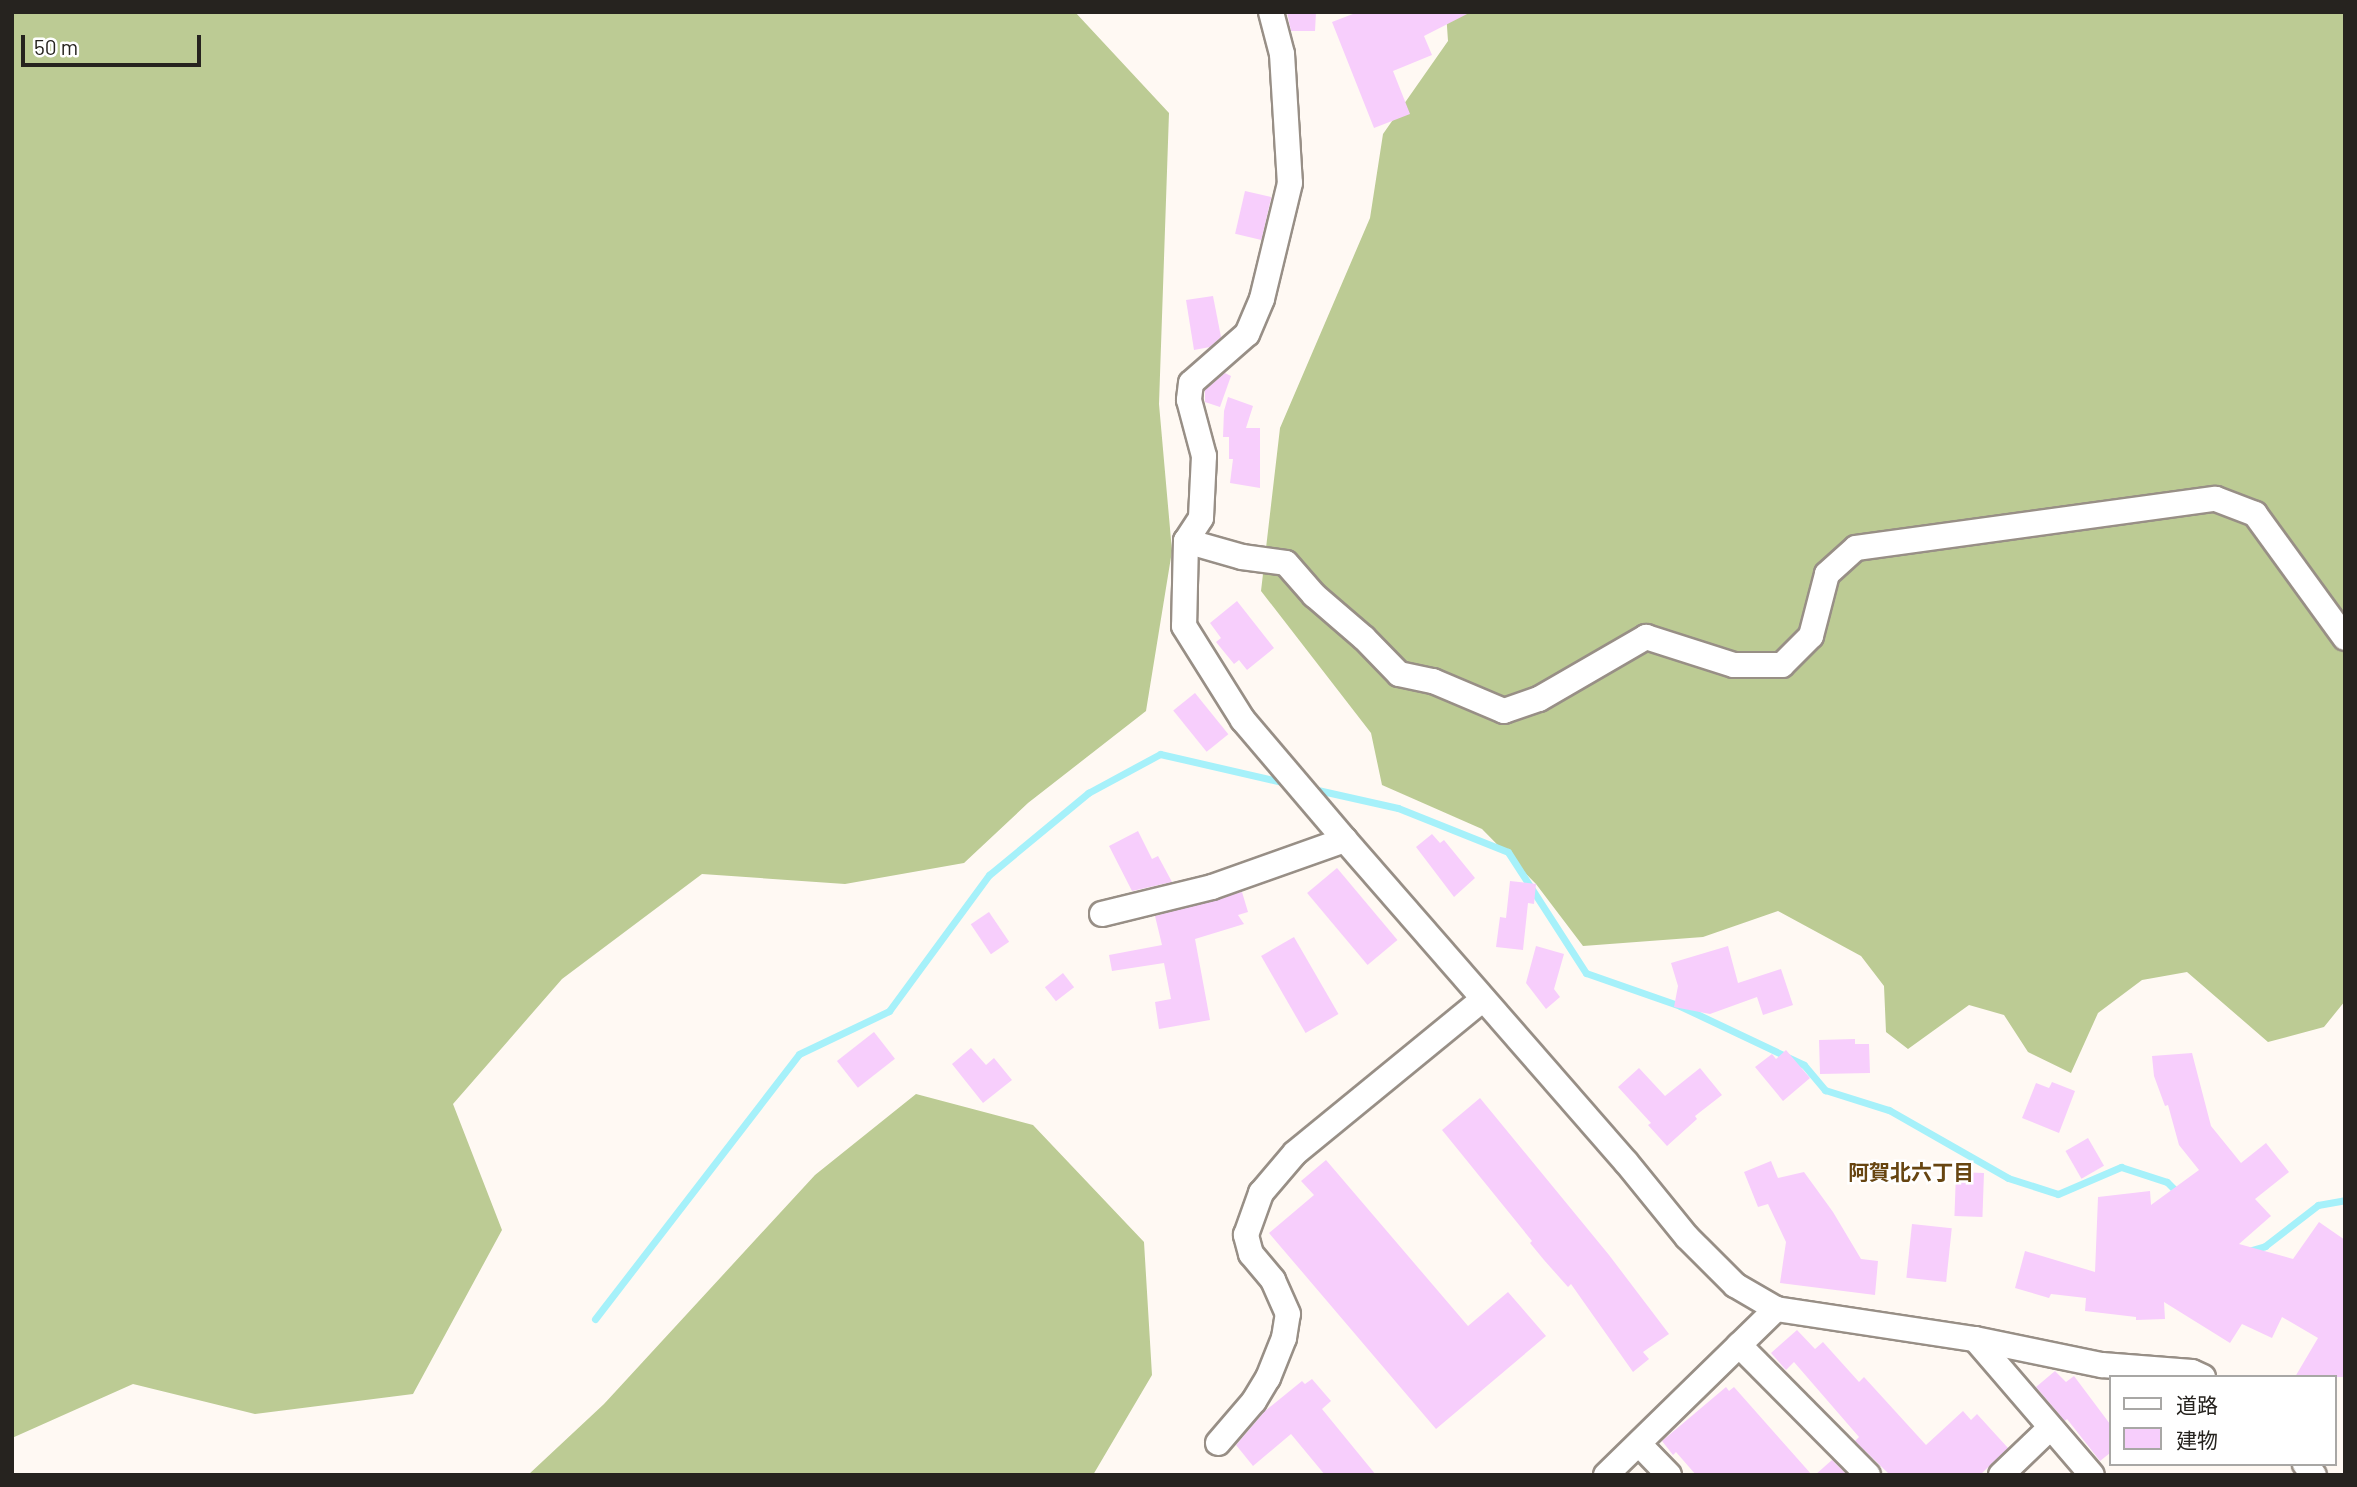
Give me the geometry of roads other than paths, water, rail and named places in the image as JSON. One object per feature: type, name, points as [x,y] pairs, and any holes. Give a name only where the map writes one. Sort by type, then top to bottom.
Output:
[{"type":"street","points":[[1272,12],[1282,54],[1290,183],[1262,299],[1247,334],[1191,383],[1189,400],[1204,456],[1202,518],[1186,541],[1184,626],[1243,720],[1345,841],[1626,1162],[1687,1237],[1735,1285],[1776,1309],[1975,1339],[2102,1365],[2192,1372],[2199,1375]]},
{"type":"street","points":[[1186,541],[1242,557],[1286,563],[1314,595],[1364,638],[1399,674],[1433,681],[1504,711],[1539,699],[1646,637],[1734,665],[1782,665],[1811,636],[1827,574],[1856,548],[2216,499],[2255,514],[2345,638]]},
{"type":"street","points":[[1102,914],[1212,887],[1345,841]]},
{"type":"street","points":[[1218,1443],[1255,1401],[1268,1378],[1286,1326],[1288,1314],[1283,1300],[1273,1280],[1251,1254],[1246,1235],[1261,1193],[1295,1153],[1483,999]]},
{"type":"street","points":[[1606,1475],[1776,1309]]},
{"type":"street","points":[[1975,1339],[2092,1475]]},
{"type":"street","points":[[1739,1345],[1868,1475]]},
{"type":"street","points":[[2001,1475],[2050,1427]]},
{"type":"street","points":[[1639,1444],[1669,1475]]},
{"type":"waterway","points":[[595,1319],[799,1054],[889,1011],[989,875],[1088,793],[1160,754],[1287,783]]},
{"type":"waterway","points":[[1313,789],[1398,808],[1508,852],[1586,973],[1680,1006],[1804,1065],[1825,1090],[1889,1110],[2008,1178],[2058,1194],[2121,1167],[2167,1182],[2179,1194]]},
{"type":"waterway","points":[[2248,1251],[2265,1246],[2318,1205],[2345,1200]]},
{"type":"district","name":"阿賀北六丁目","points":[[1911,1172]]}]
